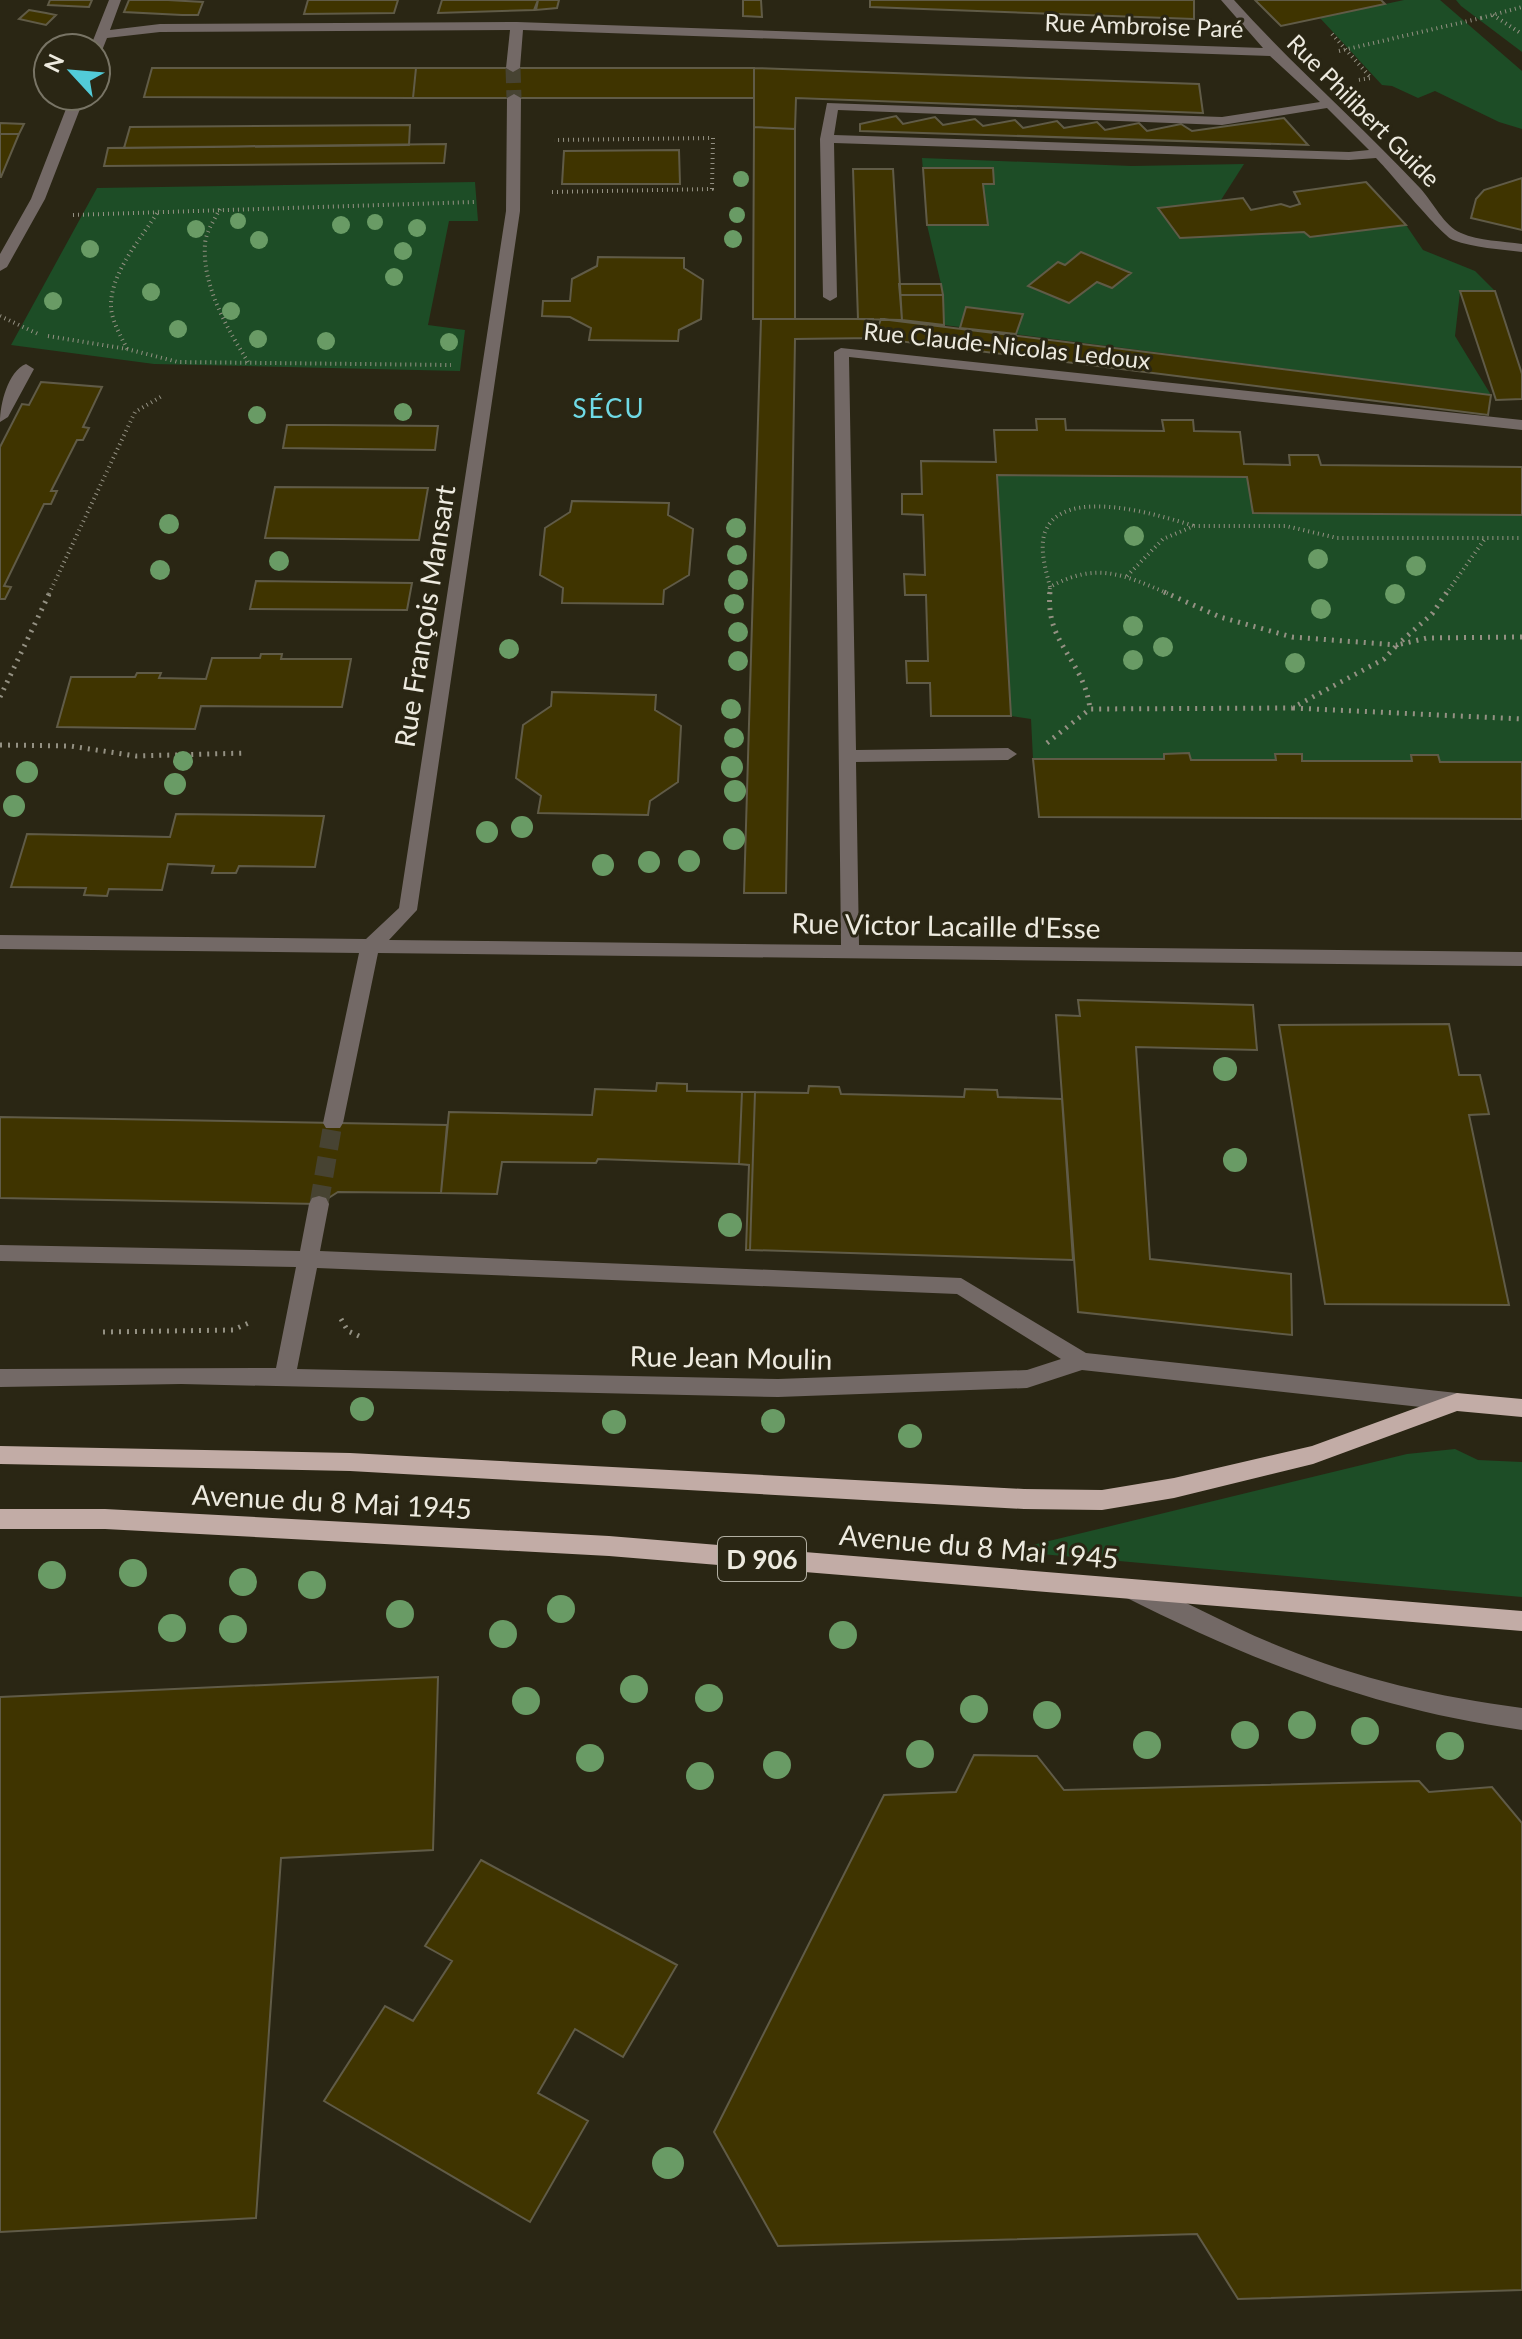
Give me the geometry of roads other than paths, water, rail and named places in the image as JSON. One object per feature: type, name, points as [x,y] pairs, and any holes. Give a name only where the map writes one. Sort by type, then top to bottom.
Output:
[{"type":"main road","points":[[0,1455],[350,1462],[1024,1499],[1102,1500],[1174,1488],[1313,1455],[1457,1402],[1522,1408]]},
{"type":"main road","name":"Avenue du 8 Mai 1945","points":[[0,1519],[105,1519],[593,1545],[1522,1621]]},
{"type":"street","points":[[103,32],[115,0]]},
{"type":"street","name":"Rue Philibert Guide","points":[[1227,0],[1274,52],[1380,153],[1427,204],[1444,228],[1457,237],[1519,248]]},
{"type":"street","points":[[513,68],[517,26]]},
{"type":"street","name":"Rue Ambroise Paré","points":[[112,34],[160,28],[517,26],[1274,52]]},
{"type":"street","name":"Rue François Mansart","points":[[370,947],[408,910],[514,198],[514,98]]},
{"type":"street","points":[[830,297],[827,139],[832,106],[1222,121],[1330,104]]},
{"type":"street","points":[[0,267],[38,199],[72,112]]},
{"type":"street","points":[[827,139],[1349,156],[1380,153]]},
{"type":"street","points":[[1519,248],[1522,269]]},
{"type":"street","name":"Rue Claude-Nicolas Ledoux","points":[[850,951],[841,352],[1522,425]]},
{"type":"street","points":[[0,417],[26,369]]},
{"type":"street","points":[[847,756],[1008,754]]},
{"type":"street","name":"Rue Victor Lacaille d'Esse","points":[[0,942],[1522,959]]},
{"type":"street","points":[[333,1123],[370,947]]},
{"type":"street","points":[[285,1377],[319,1204]]},
{"type":"street","points":[[0,1253],[308,1259],[961,1286],[1082,1361]]},
{"type":"street","name":"Rue Jean Moulin","points":[[0,1378],[285,1377],[778,1388],[1027,1379],[1082,1361],[1457,1402]]},
{"type":"street","points":[[1131,1589],[1288,1663],[1371,1692],[1458,1712],[1522,1719]]},
{"type":"tunnel","points":[[513,68],[514,98]]},
{"type":"tunnel","points":[[319,1204],[333,1123]]},
{"type":"district","name":"SÉCU","points":[[609,408]]}]
